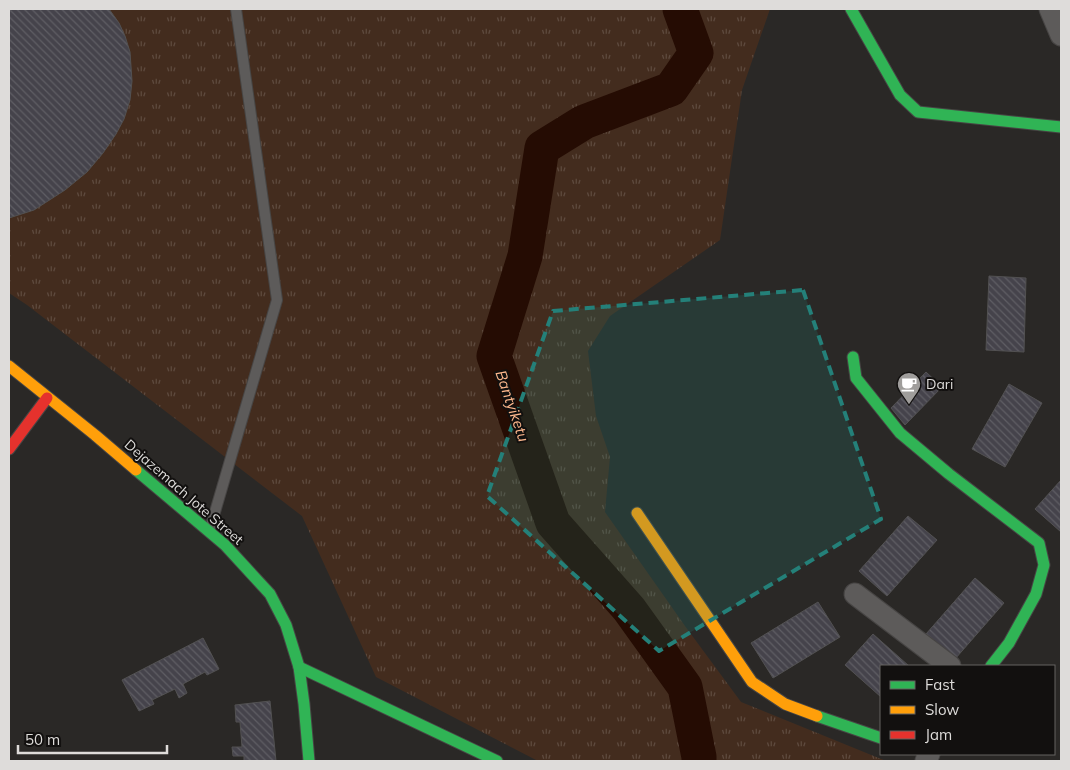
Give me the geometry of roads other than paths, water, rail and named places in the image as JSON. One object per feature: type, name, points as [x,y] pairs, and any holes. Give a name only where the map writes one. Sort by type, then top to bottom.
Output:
[{"type":"street","points":[[851,9],[900,95],[918,112],[1061,127]]},
{"type":"street","points":[[1050,9],[1061,35]]},
{"type":"street","points":[[853,357],[856,378],[900,433],[949,474],[1039,543],[1044,565],[1036,594],[1009,642],[991,665]]},
{"type":"street","name":"Dejazemach Jote Street","points":[[9,366],[95,435],[225,545],[270,594],[286,626],[299,666],[309,761]]},
{"type":"street","points":[[9,449],[48,398]]},
{"type":"street","points":[[637,513],[752,682],[785,704],[864,734],[880,738]]},
{"type":"street","points":[[855,594],[949,665]]},
{"type":"street","points":[[299,666],[498,761]]},
{"type":"lane","points":[[209,532],[276,300],[236,9]]},
{"type":"waterway","name":"Bantyiketu","points":[[680,9],[696,53],[671,89],[584,122],[542,148],[525,256],[494,356],[553,523],[629,609],[685,687],[699,761]]},
{"type":"place","name":"Dari","points":[[909,405]]}]
